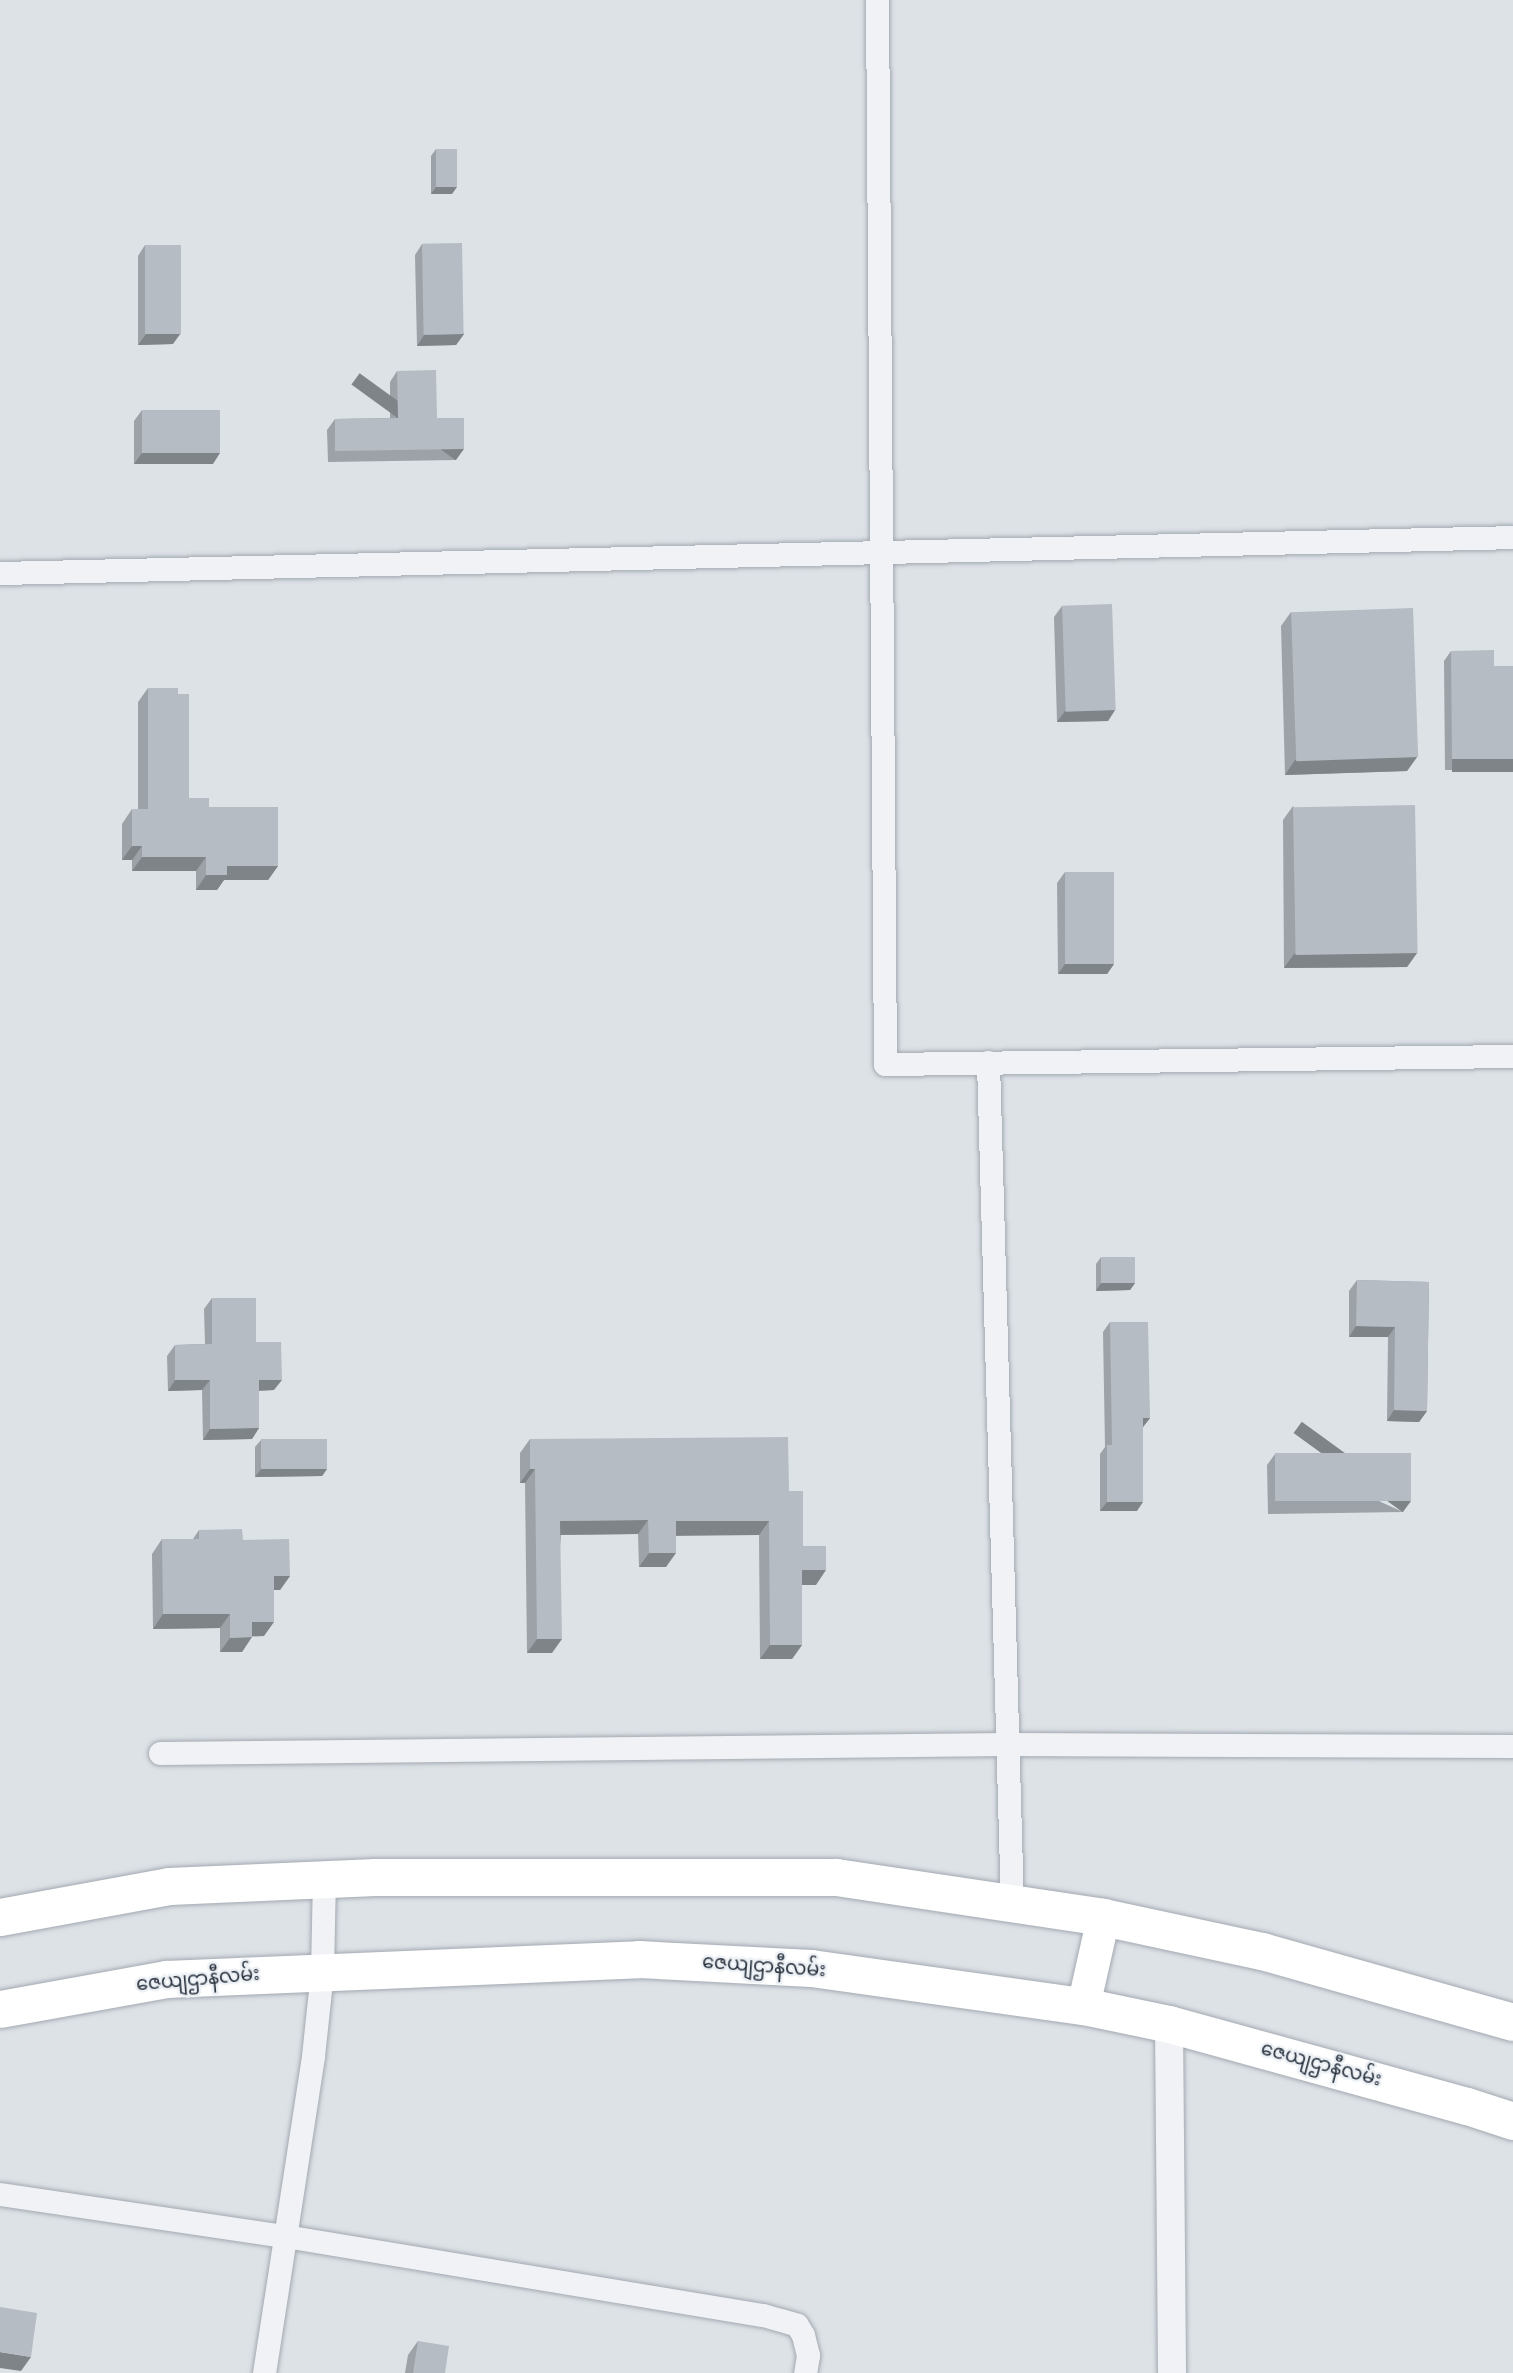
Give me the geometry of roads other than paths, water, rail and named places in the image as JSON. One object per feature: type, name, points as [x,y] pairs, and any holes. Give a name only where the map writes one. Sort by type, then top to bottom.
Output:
[{"type":"main road","points":[[0,1917],[169,1886],[324,1879],[836,1877],[1104,1917],[1262,1951],[1513,2022]]},
{"type":"main road","points":[[1083,2006],[1104,1917]]},
{"type":"main road","name":"ဇေယျဌာနီလမ်း","points":[[0,2010],[166,1979],[639,1958],[811,1968],[1083,2006],[1169,2024],[1513,2121]]},
{"type":"street","points":[[877,0],[885,1064],[1513,1056]]},
{"type":"street","points":[[0,573],[1513,537]]},
{"type":"street","points":[[988,1062],[1012,1903]]},
{"type":"street","points":[[160,1753],[1007,1744],[1513,1746]]},
{"type":"street","points":[[264,2373],[313,2056],[322,1972],[324,1879]]},
{"type":"street","points":[[1169,2024],[1172,2373]]},
{"type":"street","points":[[0,2194],[285,2236],[785,2320],[797,2325],[803,2335],[808,2355],[806,2373]]}]
